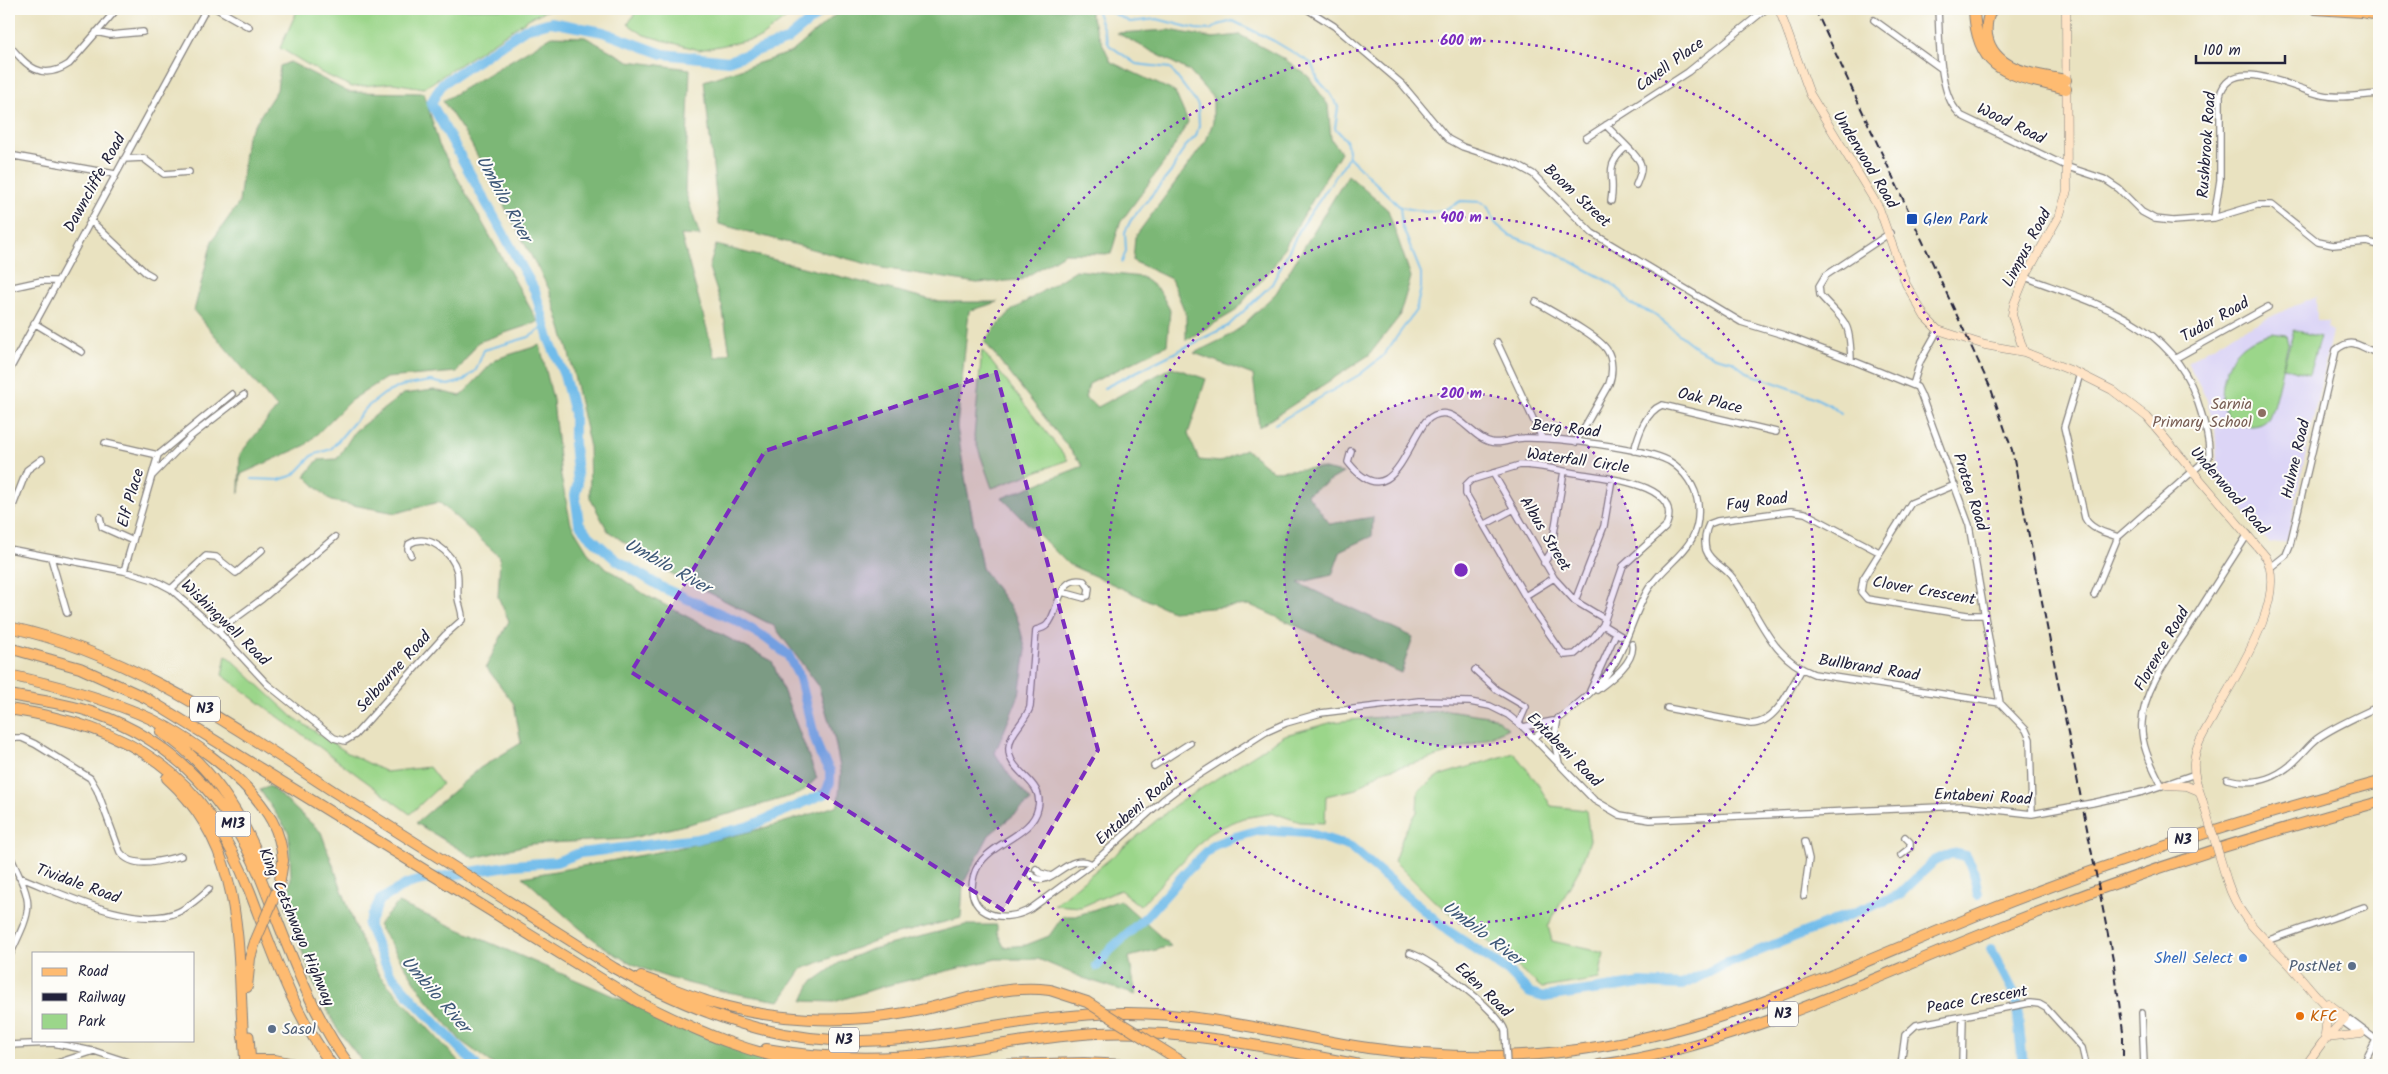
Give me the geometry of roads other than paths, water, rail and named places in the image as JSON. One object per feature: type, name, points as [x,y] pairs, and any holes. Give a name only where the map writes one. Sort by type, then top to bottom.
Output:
[{"type":"highway","points":[[1974,9],[1976,36],[1980,48],[1994,64],[2014,75],[2066,85]]},
{"type":"highway","points":[[1992,9],[1987,22],[1988,41],[2000,59],[2016,69],[2066,85]]},
{"type":"highway","points":[[2315,9],[2361,12]]},
{"type":"highway","points":[[2339,9],[2379,15]]},
{"type":"highway","name":"N3","points":[[9,626],[71,644],[104,657],[162,685],[386,822],[614,968],[662,994],[707,1013],[759,1029],[815,1039],[887,1040],[1040,1019],[1126,1013],[1208,1019],[1368,1048],[1421,1054],[1520,1055],[1613,1044],[1706,1022],[1788,992],[1990,910],[2172,843],[2262,814],[2379,782]]},
{"type":"highway","name":"N3","points":[[9,648],[80,668],[146,698],[375,838],[572,962],[638,1001],[700,1031],[739,1043],[783,1052],[822,1057],[866,1059],[934,1054],[1096,1033],[1145,1032],[1207,1037],[1360,1065]]},
{"type":"highway","points":[[9,675],[58,686],[130,710],[170,730],[222,766],[244,786],[272,820],[281,845],[283,861],[279,886],[255,942],[248,970],[246,1036]]},
{"type":"highway","name":"King Cetshwayo Highway","points":[[9,695],[82,709],[115,722],[170,754],[202,782],[226,812],[247,848],[300,980],[320,1021],[349,1065]]},
{"type":"highway","points":[[112,704],[152,726],[178,745],[208,773],[224,793],[259,856],[300,980]]},
{"type":"highway","name":"King Cetshwayo Highway","points":[[9,709],[73,721],[112,735],[152,758],[185,785],[210,815],[228,843],[243,873],[288,992],[314,1040],[332,1065]]},
{"type":"highway","points":[[73,721],[130,748],[157,768],[186,797],[206,826],[225,866],[236,916],[246,1036]]},
{"type":"highway","name":"N3","points":[[1599,1065],[1658,1054],[1746,1028],[1997,928],[2158,868],[2268,833],[2379,802]]},
{"type":"highway","points":[[614,968],[713,1003],[770,1016],[812,1019],[853,1019],[905,1013],[986,992],[1015,988],[1050,990],[1087,1002],[1187,1065]]},
{"type":"highway","points":[[700,1031],[761,1054],[820,1065]]},
{"type":"highway","points":[[248,1063],[283,1061],[299,1065]]},
{"type":"highway","points":[[994,1065],[1093,1063],[1124,1065]]},
{"type":"main road","name":"Underwood Road","points":[[1779,9],[1810,94],[1874,198],[1890,233],[1910,293],[1925,317],[1938,330],[1985,345],[2024,352],[2080,374],[2112,390],[2136,407],[2248,534],[2271,567]]},
{"type":"main road","name":"Limpus Road","points":[[2024,352],[2012,315],[2016,297],[2060,214],[2067,191],[2066,9]]},
{"type":"main road","points":[[2271,567],[2272,589],[2268,610],[2197,747],[2195,774],[2227,881],[2239,911],[2325,1006],[2341,1016]]},
{"type":"main road","points":[[2164,786],[2187,786],[2200,795]]},
{"type":"main road","points":[[2304,982],[2341,1016]]},
{"type":"main road","points":[[2324,1038],[2327,1024],[2325,1006]]},
{"type":"main road","points":[[2306,1065],[2341,1016]]},
{"type":"main road","points":[[2324,1038],[2360,1034]]},
{"type":"main road","points":[[246,1036],[248,1063]]},
{"type":"street","points":[[9,45],[33,70],[52,71],[69,64],[117,9]]},
{"type":"street","name":"Dawncliffe Road","points":[[9,371],[206,9]]},
{"type":"street","points":[[217,9],[250,27]]},
{"type":"street","name":"Boom Street","points":[[1307,9],[1334,26],[1402,84],[1448,139],[1463,147],[1526,169],[1546,186],[1592,233],[1741,322],[1784,334],[1914,385]]},
{"type":"street","name":"Cavell Place","points":[[1586,138],[1688,72],[1766,9]]},
{"type":"street","name":"Wood Road","points":[[1938,9],[1942,69],[1948,97],[1956,111],[1962,116],[2068,168]]},
{"type":"street","points":[[1874,20],[1942,69]]},
{"type":"street","points":[[96,32],[110,35],[143,32]]},
{"type":"street","name":"Rushbrook Road","points":[[2214,218],[2220,186],[2220,95],[2222,88],[2231,78],[2250,75],[2268,78],[2331,97],[2379,94]]},
{"type":"street","points":[[1606,125],[1641,165],[1636,185]]},
{"type":"street","points":[[1611,201],[1611,164],[1615,157],[1626,147]]},
{"type":"street","points":[[9,173],[10,155],[115,174]]},
{"type":"street","points":[[124,159],[143,158],[164,174],[189,172]]},
{"type":"street","points":[[2068,168],[2111,183],[2142,212],[2155,219],[2173,221],[2214,218],[2257,205],[2272,205],[2318,242],[2333,245],[2367,242],[2379,245]]},
{"type":"street","points":[[90,220],[145,272],[152,276]]},
{"type":"street","points":[[1852,360],[1846,323],[1841,315],[1820,295],[1819,286],[1825,276],[1890,233]]},
{"type":"street","points":[[2025,277],[2129,318],[2176,358],[2197,397],[2207,432],[2209,458],[2118,537],[2094,595]]},
{"type":"street","points":[[9,288],[41,281],[58,281]]},
{"type":"street","points":[[1536,302],[1602,344],[1609,354],[1611,379],[1576,442]]},
{"type":"street","name":"Tudor Road","points":[[2176,358],[2268,307]]},
{"type":"street","points":[[34,322],[82,352]]},
{"type":"street","points":[[1914,385],[1920,362],[1938,330]]},
{"type":"street","points":[[1497,342],[1542,438]]},
{"type":"street","name":"Hulme Road","points":[[2271,567],[2286,555],[2290,545],[2336,350],[2347,343],[2353,342],[2366,351],[2379,353]]},
{"type":"street","points":[[2080,374],[2064,427],[2085,518],[2087,523],[2097,530],[2118,537]]},
{"type":"street","name":"Protea Road","points":[[1914,385],[1922,395],[1969,525],[2000,703]]},
{"type":"street","points":[[158,455],[232,394]]},
{"type":"street","points":[[152,476],[190,437],[244,395]]},
{"type":"street","name":"Oak Place","points":[[1634,451],[1652,411],[1662,405],[1670,405],[1776,432]]},
{"type":"street","name":"Berg Road","points":[[1351,451],[1348,462],[1362,477],[1372,482],[1389,478],[1399,468],[1421,427],[1430,417],[1437,415],[1456,418],[1490,442],[1522,438],[1576,442],[1634,451],[1662,458],[1681,471],[1698,501],[1698,522],[1690,544],[1648,590],[1616,661],[1589,693]]},
{"type":"street","name":"Elf Place","points":[[105,443],[158,455],[124,571]]},
{"type":"street","points":[[9,516],[26,470],[42,459]]},
{"type":"street","name":"Waterfall Circle","points":[[1520,466],[1612,479],[1636,484],[1652,492],[1667,503],[1669,516],[1662,532],[1634,554],[1623,566],[1604,622],[1582,649],[1575,654],[1565,655],[1525,596],[1466,494],[1466,485],[1471,480],[1493,473],[1520,466]]},
{"type":"street","points":[[1544,563],[1551,552],[1554,519],[1564,471]]},
{"type":"street","name":"Albus Street","points":[[1493,473],[1554,578],[1574,600],[1604,622]]},
{"type":"street","points":[[1574,600],[1604,526],[1612,479]]},
{"type":"street","name":"Clover Crescent","points":[[1955,485],[1911,503],[1879,552],[1862,583],[1861,592],[1867,599],[1967,615],[1984,615]]},
{"type":"street","points":[[1484,525],[1514,509]]},
{"type":"street","name":"Fay Road","points":[[1717,521],[1791,511],[1805,513],[1879,552]]},
{"type":"street","points":[[100,517],[102,528],[133,542]]},
{"type":"street","name":"Bullbrand Road","points":[[1717,521],[1709,524],[1706,532],[1706,549],[1709,555],[1732,577],[1770,640],[1802,669],[1814,674],[2000,703]]},
{"type":"street","name":"Florence Road","points":[[2164,786],[2147,754],[2142,734],[2142,721],[2148,698],[2167,662],[2248,534]]},
{"type":"street","points":[[218,632],[335,537]]},
{"type":"street","name":"Selbourne Road","points":[[345,741],[355,735],[445,636],[462,620],[457,596],[457,571],[450,556],[436,545],[421,540],[409,544],[410,555]]},
{"type":"street","name":"Wishingwell Road","points":[[9,549],[51,558],[75,560],[124,571],[154,580],[171,588],[218,632],[271,688],[304,712],[331,736],[345,741]]},
{"type":"street","points":[[171,588],[206,556],[216,557],[236,573],[262,550]]},
{"type":"street","points":[[51,558],[67,612]]},
{"type":"street","points":[[1525,596],[1554,578]]},
{"type":"street","points":[[1080,580],[1088,585],[1086,597],[1062,592],[1069,583],[1080,580]]},
{"type":"street","name":"Entabeni Road","points":[[1062,592],[1049,623],[1036,630],[1030,707],[1027,716],[1012,735],[1009,747],[1011,760],[1033,782],[1038,791],[1038,809],[1035,818],[1028,825],[988,853],[974,874],[972,886],[973,896],[977,905],[986,913],[996,916],[1018,916],[1092,864],[1182,785],[1266,732],[1286,723],[1321,713],[1419,701],[1450,701],[1490,706],[1508,715],[1521,725],[1599,804],[1620,815],[1635,819],[1650,820],[1962,806],[2032,814],[2092,803],[2164,786],[2195,774]]},
{"type":"street","points":[[1589,693],[1619,635],[1604,622]]},
{"type":"street","points":[[1534,738],[1589,693],[1604,684],[1626,664],[1632,656],[1632,644]]},
{"type":"street","points":[[1667,708],[1751,724],[1763,722],[1774,712],[1802,669]]},
{"type":"street","points":[[1475,670],[1497,690],[1526,707],[1521,725],[1556,719]]},
{"type":"street","points":[[2000,703],[2026,730],[2030,739],[2032,814]]},
{"type":"street","points":[[2227,779],[2237,782],[2258,782],[2277,776],[2287,770],[2317,739],[2379,706]]},
{"type":"street","points":[[1556,719],[1554,741],[1559,764]]},
{"type":"street","points":[[9,738],[22,738],[35,744],[90,778],[97,790],[120,852],[127,859],[136,862],[146,862],[181,856]]},
{"type":"street","points":[[1154,766],[1190,744]]},
{"type":"street","points":[[1901,855],[1910,848],[1910,842],[1905,837]]},
{"type":"street","points":[[1804,896],[1809,859],[1805,842]]},
{"type":"street","points":[[9,854],[28,896],[28,913],[9,957]]},
{"type":"street","points":[[1030,874],[1042,880],[1071,862],[1080,860],[1092,864]]},
{"type":"street","points":[[1036,869],[1040,873],[1051,876]]},
{"type":"street","name":"Tividale Road","points":[[20,877],[113,912],[136,916],[177,912],[209,889]]},
{"type":"street","points":[[2266,940],[2364,907]]},
{"type":"street","name":"Eden Road","points":[[1410,953],[1427,960],[1442,970],[1503,1025],[1507,1065]]},
{"type":"street","name":"Peace Crescent","points":[[1901,1065],[1905,1035],[1909,1029],[1916,1025],[2004,1008],[2039,1004],[2046,1008],[2082,1048],[2086,1065]]},
{"type":"street","points":[[2142,1013],[2144,1065]]},
{"type":"street","points":[[1962,1065],[1963,1016]]},
{"type":"street","points":[[2341,1016],[2360,1034],[2376,1040]]},
{"type":"street","points":[[2341,1016],[2376,1040]]},
{"type":"street","points":[[2363,1065],[2376,1040]]},
{"type":"street","points":[[9,1045],[53,1043],[94,1051],[137,1065]]},
{"type":"street","points":[[51,1065],[94,1051]]},
{"type":"street","points":[[1805,1065],[1810,1065]]},
{"type":"waterway","name":"Umbilo River","points":[[476,1065],[414,1001],[389,972],[368,925],[380,900],[407,884],[422,880],[513,865],[556,862],[580,853],[697,839],[750,826],[826,793],[830,782],[830,771],[820,754],[800,678],[788,655],[766,638],[737,621],[663,588],[615,559],[587,534],[579,523],[575,495],[578,483],[574,443],[574,413],[564,375],[549,339],[535,291],[431,103],[442,84],[525,29],[551,22],[603,32],[663,54],[728,61],[787,40],[824,9]]},
{"type":"waterway","points":[[1096,9],[1109,45],[1136,64],[1170,68],[1198,105],[1199,126],[1196,136],[1184,148],[1171,172],[1131,220],[1125,232],[1126,251],[1122,262]]},
{"type":"waterway","points":[[1105,9],[1130,22],[1157,19],[1196,29],[1210,30],[1218,25],[1233,21],[1274,41],[1311,63],[1318,80],[1330,93],[1338,107],[1335,128],[1346,140],[1349,157],[1400,207],[1426,212],[1444,210],[1461,201],[1481,202],[1487,206],[1496,224],[1509,235],[1556,253],[1611,283],[1622,292],[1630,304],[1652,313],[1698,349],[1715,357],[1732,361],[1747,373],[1807,394],[1830,405],[1841,414]]},
{"type":"waterway","points":[[1104,388],[1228,326],[1272,284],[1300,229],[1348,158]]},
{"type":"waterway","points":[[1275,424],[1359,375],[1383,356],[1416,310],[1421,288],[1421,273],[1402,226],[1400,207]]},
{"type":"waterway","points":[[252,479],[279,480],[294,475],[313,455],[331,449],[367,407],[384,394],[401,386],[431,381],[448,385],[463,381],[476,370],[484,350],[529,337],[546,326]]},
{"type":"waterway","name":"Umbilo River","points":[[1097,966],[1110,950],[1147,916],[1187,871],[1214,845],[1260,830],[1308,833],[1351,847],[1448,931],[1508,971],[1530,993],[1544,997],[1641,983],[1682,985],[1723,965],[1899,895],[1934,861],[1952,853],[1966,856],[1973,869],[1978,895]]},
{"type":"waterway","name":"Umbilo River","points":[[1991,949],[2016,997],[2023,1065]]},
{"type":"railway","points":[[1815,9],[1991,389],[2012,450],[2114,965],[2123,1032],[2123,1065]]},
{"type":"place","name":"Glen Park","points":[[1912,219]]},
{"type":"place","name":"Sarnia Primary School","points":[[2262,413]]},
{"type":"place","name":"Shell Select","points":[[2243,958]]},
{"type":"place","name":"PostNet","points":[[2352,966]]},
{"type":"place","name":"KFC","points":[[2300,1016]]},
{"type":"place","name":"Sasol","points":[[272,1029]]}]
